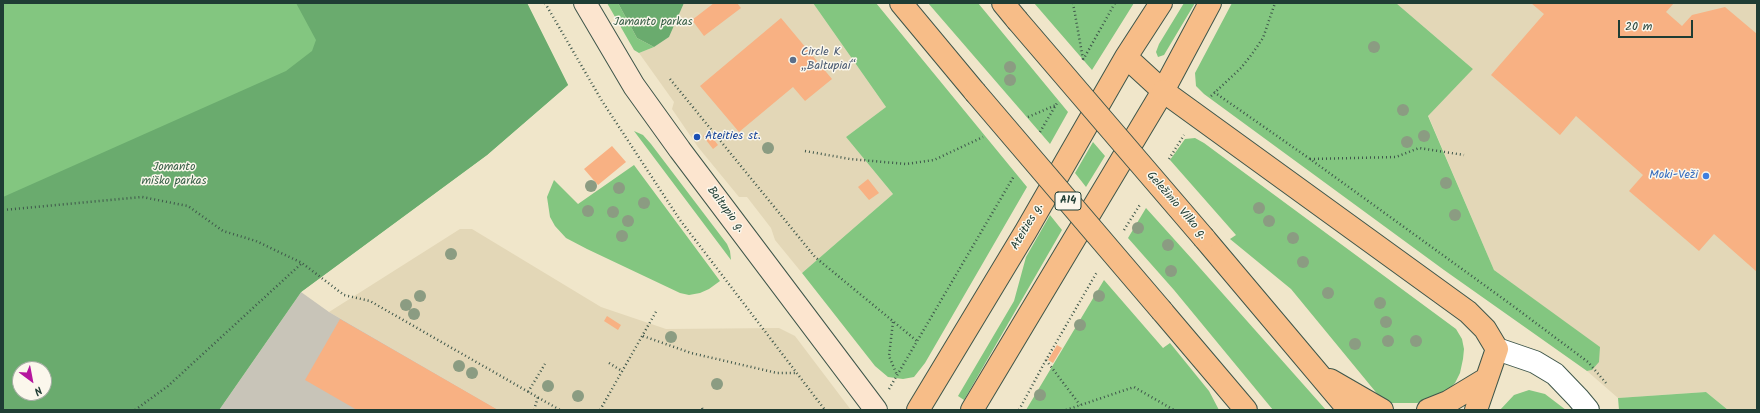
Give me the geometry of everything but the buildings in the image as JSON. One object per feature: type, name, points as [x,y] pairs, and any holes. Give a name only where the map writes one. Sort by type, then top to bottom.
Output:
[{"type":"main road","name":"A14","points":[[901,3],[1246,410]]},
{"type":"main road","name":"Geležinio Vilko g.","points":[[1003,3],[1349,410]]},
{"type":"main road","name":"Ateities g.","points":[[918,410],[1026,231],[1126,57],[1161,3]]},
{"type":"main road","points":[[972,410],[1163,91],[1210,3]]},
{"type":"main road","points":[[1126,57],[1163,91],[1468,312],[1485,329],[1497,349],[1476,410]]},
{"type":"main road","points":[[1319,374],[1382,410]]},
{"type":"main road","points":[[1428,410],[1448,402],[1486,379]]},
{"type":"street","name":"Baltupio g.","points":[[585,3],[634,86],[680,150],[881,401]]},
{"type":"street","points":[[1497,349],[1535,362],[1555,374],[1588,410]]},
{"type":"path","points":[[545,3],[602,102],[680,220],[796,374],[825,410]]},
{"type":"path","points":[[1073,3],[1083,59]]},
{"type":"path","points":[[1080,66],[1116,3]]},
{"type":"path","points":[[1232,75],[1241,68],[1263,38],[1275,3]]},
{"type":"path","points":[[670,79],[815,257],[917,341]]},
{"type":"path","points":[[1214,92],[1310,159],[1582,358],[1606,383]]},
{"type":"path","points":[[1036,138],[1060,98]]},
{"type":"path","points":[[1023,120],[1056,105]]},
{"type":"path","points":[[805,151],[850,160],[906,164],[934,160],[989,134]]},
{"type":"path","points":[[1310,159],[1396,157],[1419,148],[1464,155]]},
{"type":"path","points":[[881,401],[1016,172]]},
{"type":"path","points":[[3,210],[142,197],[188,206],[223,231],[256,241],[302,263],[344,295],[370,301],[560,410]]},
{"type":"path","points":[[135,410],[168,386],[302,263]]},
{"type":"path","points":[[600,410],[657,310]]},
{"type":"path","points":[[893,322],[889,356],[897,375]]},
{"type":"path","points":[[643,336],[691,353],[777,373],[796,374]]},
{"type":"path","points":[[1046,360],[1080,405]]},
{"type":"path","points":[[610,363],[622,371]]},
{"type":"path","points":[[528,392],[545,364]]},
{"type":"path","points":[[1066,410],[1134,387],[1174,410]]},
{"type":"path","points":[[534,410],[538,397]]},
{"type":"shaded area","points":[[684,3],[813,3],[886,107],[846,137],[893,194],[802,273],[775,240],[771,228],[747,197],[739,197],[698,147],[672,109],[674,102],[639,53],[654,47],[669,37]]},
{"type":"shaded area","points":[[1396,3],[1757,3],[1757,410],[1728,410],[1706,392],[1618,398],[1587,371],[1592,370],[1599,347],[1494,270],[1428,115],[1473,69]]},
{"type":"shaded area","points":[[460,229],[472,229],[601,307],[666,329],[779,328],[795,336],[851,410],[498,410],[329,312]]},
{"type":"shaded area","points":[[301,292],[329,312],[498,410],[219,410]]},
{"type":"green space","name":"Jomanto miško parkas","points":[[3,3],[527,3],[568,85],[487,155],[301,292],[219,410],[3,410]]},
{"type":"green space","name":"Jomanto miško parkas","points":[[296,3],[527,3],[568,85],[487,155],[301,292],[219,410],[3,410],[3,197],[286,71],[312,51],[316,40]]},
{"type":"green space","points":[[607,3],[618,3],[637,38],[654,47],[639,53],[634,50]]},
{"type":"green space","name":"Jamanto parkas","points":[[618,3],[684,3],[669,37],[654,47],[637,38]]},
{"type":"green space","points":[[813,3],[876,3],[1027,187],[925,363],[914,377],[903,379],[888,377],[875,366],[802,273],[893,194],[846,137],[886,107]]},
{"type":"green space","points":[[928,3],[978,3],[1068,112],[1050,144]]},
{"type":"green space","points":[[1034,3],[1134,3],[1092,70]]},
{"type":"green space","points":[[1184,3],[1195,3],[1164,55],[1158,57],[1156,52],[1159,44]]},
{"type":"green space","points":[[1232,3],[1396,3],[1473,69],[1428,116],[1494,270],[1600,347],[1599,362],[1592,370],[1587,371],[1444,270],[1204,94],[1196,86],[1195,73]]},
{"type":"green space","points":[[634,131],[643,135],[651,144],[727,244],[730,251],[731,260]]},
{"type":"green space","points":[[1195,138],[1204,143],[1456,329],[1462,339],[1464,349],[1460,373],[1455,383],[1447,391],[1435,398],[1417,403],[1390,403],[1379,396],[1291,289],[1230,239],[1236,235],[1170,160],[1185,139]]},
{"type":"green space","points":[[1093,142],[1105,156],[1086,187],[1075,173]]},
{"type":"green space","points":[[634,165],[720,281],[709,289],[700,293],[689,295],[680,293],[566,238],[555,226],[550,217],[547,197],[554,180],[578,204]]},
{"type":"green space","points":[[1146,208],[1326,410],[1273,410],[1174,290],[1128,238]]},
{"type":"green space","points":[[1050,215],[1062,230],[964,400],[958,396],[1014,301],[1026,257]]},
{"type":"green space","points":[[1104,280],[1163,348],[1170,343],[1209,391],[1219,410],[1026,410]]},
{"type":"green space","points":[[1529,390],[1545,394],[1566,410],[1500,410],[1514,395]]},
{"type":"green space","points":[[1706,392],[1728,410],[1619,410],[1618,398]]},
{"type":"place","name":"Circle K „Baltupiai“","points":[[793,60]]},
{"type":"place","name":"Ateities st.","points":[[697,137]]},
{"type":"place","name":"Moki-Veži","points":[[1706,176]]}]
